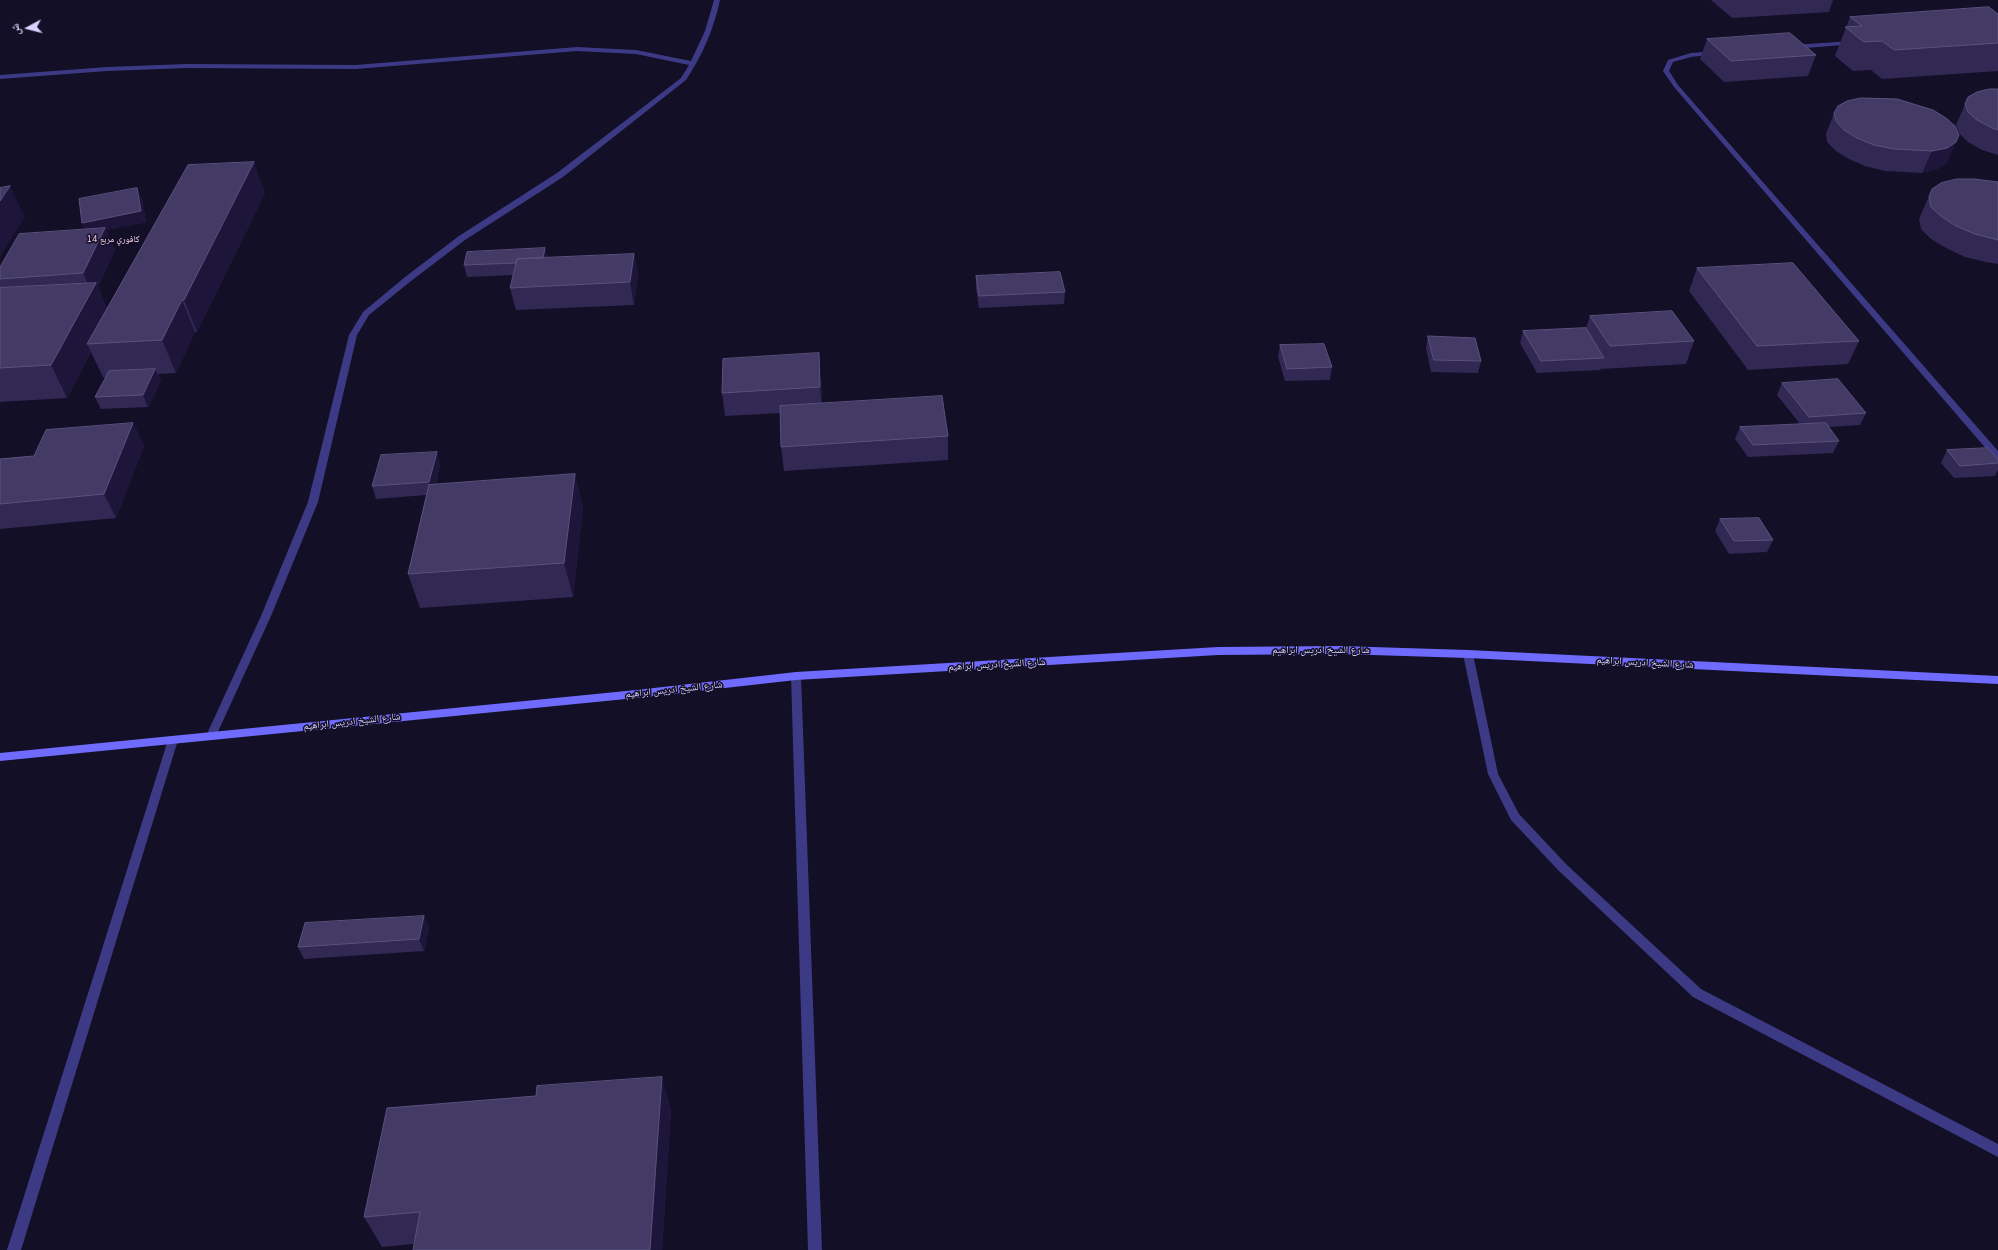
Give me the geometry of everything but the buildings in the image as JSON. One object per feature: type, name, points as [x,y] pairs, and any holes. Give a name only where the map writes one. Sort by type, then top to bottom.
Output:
[{"type":"street","points":[[210,736],[266,616],[313,502],[353,335],[366,314],[408,278],[462,238],[560,175],[684,79],[694,64],[714,18],[717,0]]},
{"type":"street","points":[[1786,48],[1858,42]]},
{"type":"street","points":[[0,77],[107,69],[187,66],[356,67],[577,49],[636,52],[694,64]]},
{"type":"street","points":[[1722,52],[1691,55],[1670,61],[1666,71],[1676,86],[1998,457]]},
{"type":"street","name":"شارع الشيخ ادريس ابراهيم","points":[[0,756],[636,694],[796,676],[1218,651],[1340,650],[1468,654],[1998,680]]},
{"type":"street","points":[[1468,654],[1493,774],[1515,817],[1563,868],[1697,993],[1998,1151]]},
{"type":"street","points":[[796,676],[815,1250]]},
{"type":"street","points":[[14,1250],[173,740]]},
{"type":"district","name":"كافوري مربع 14","points":[[113,240]]}]
